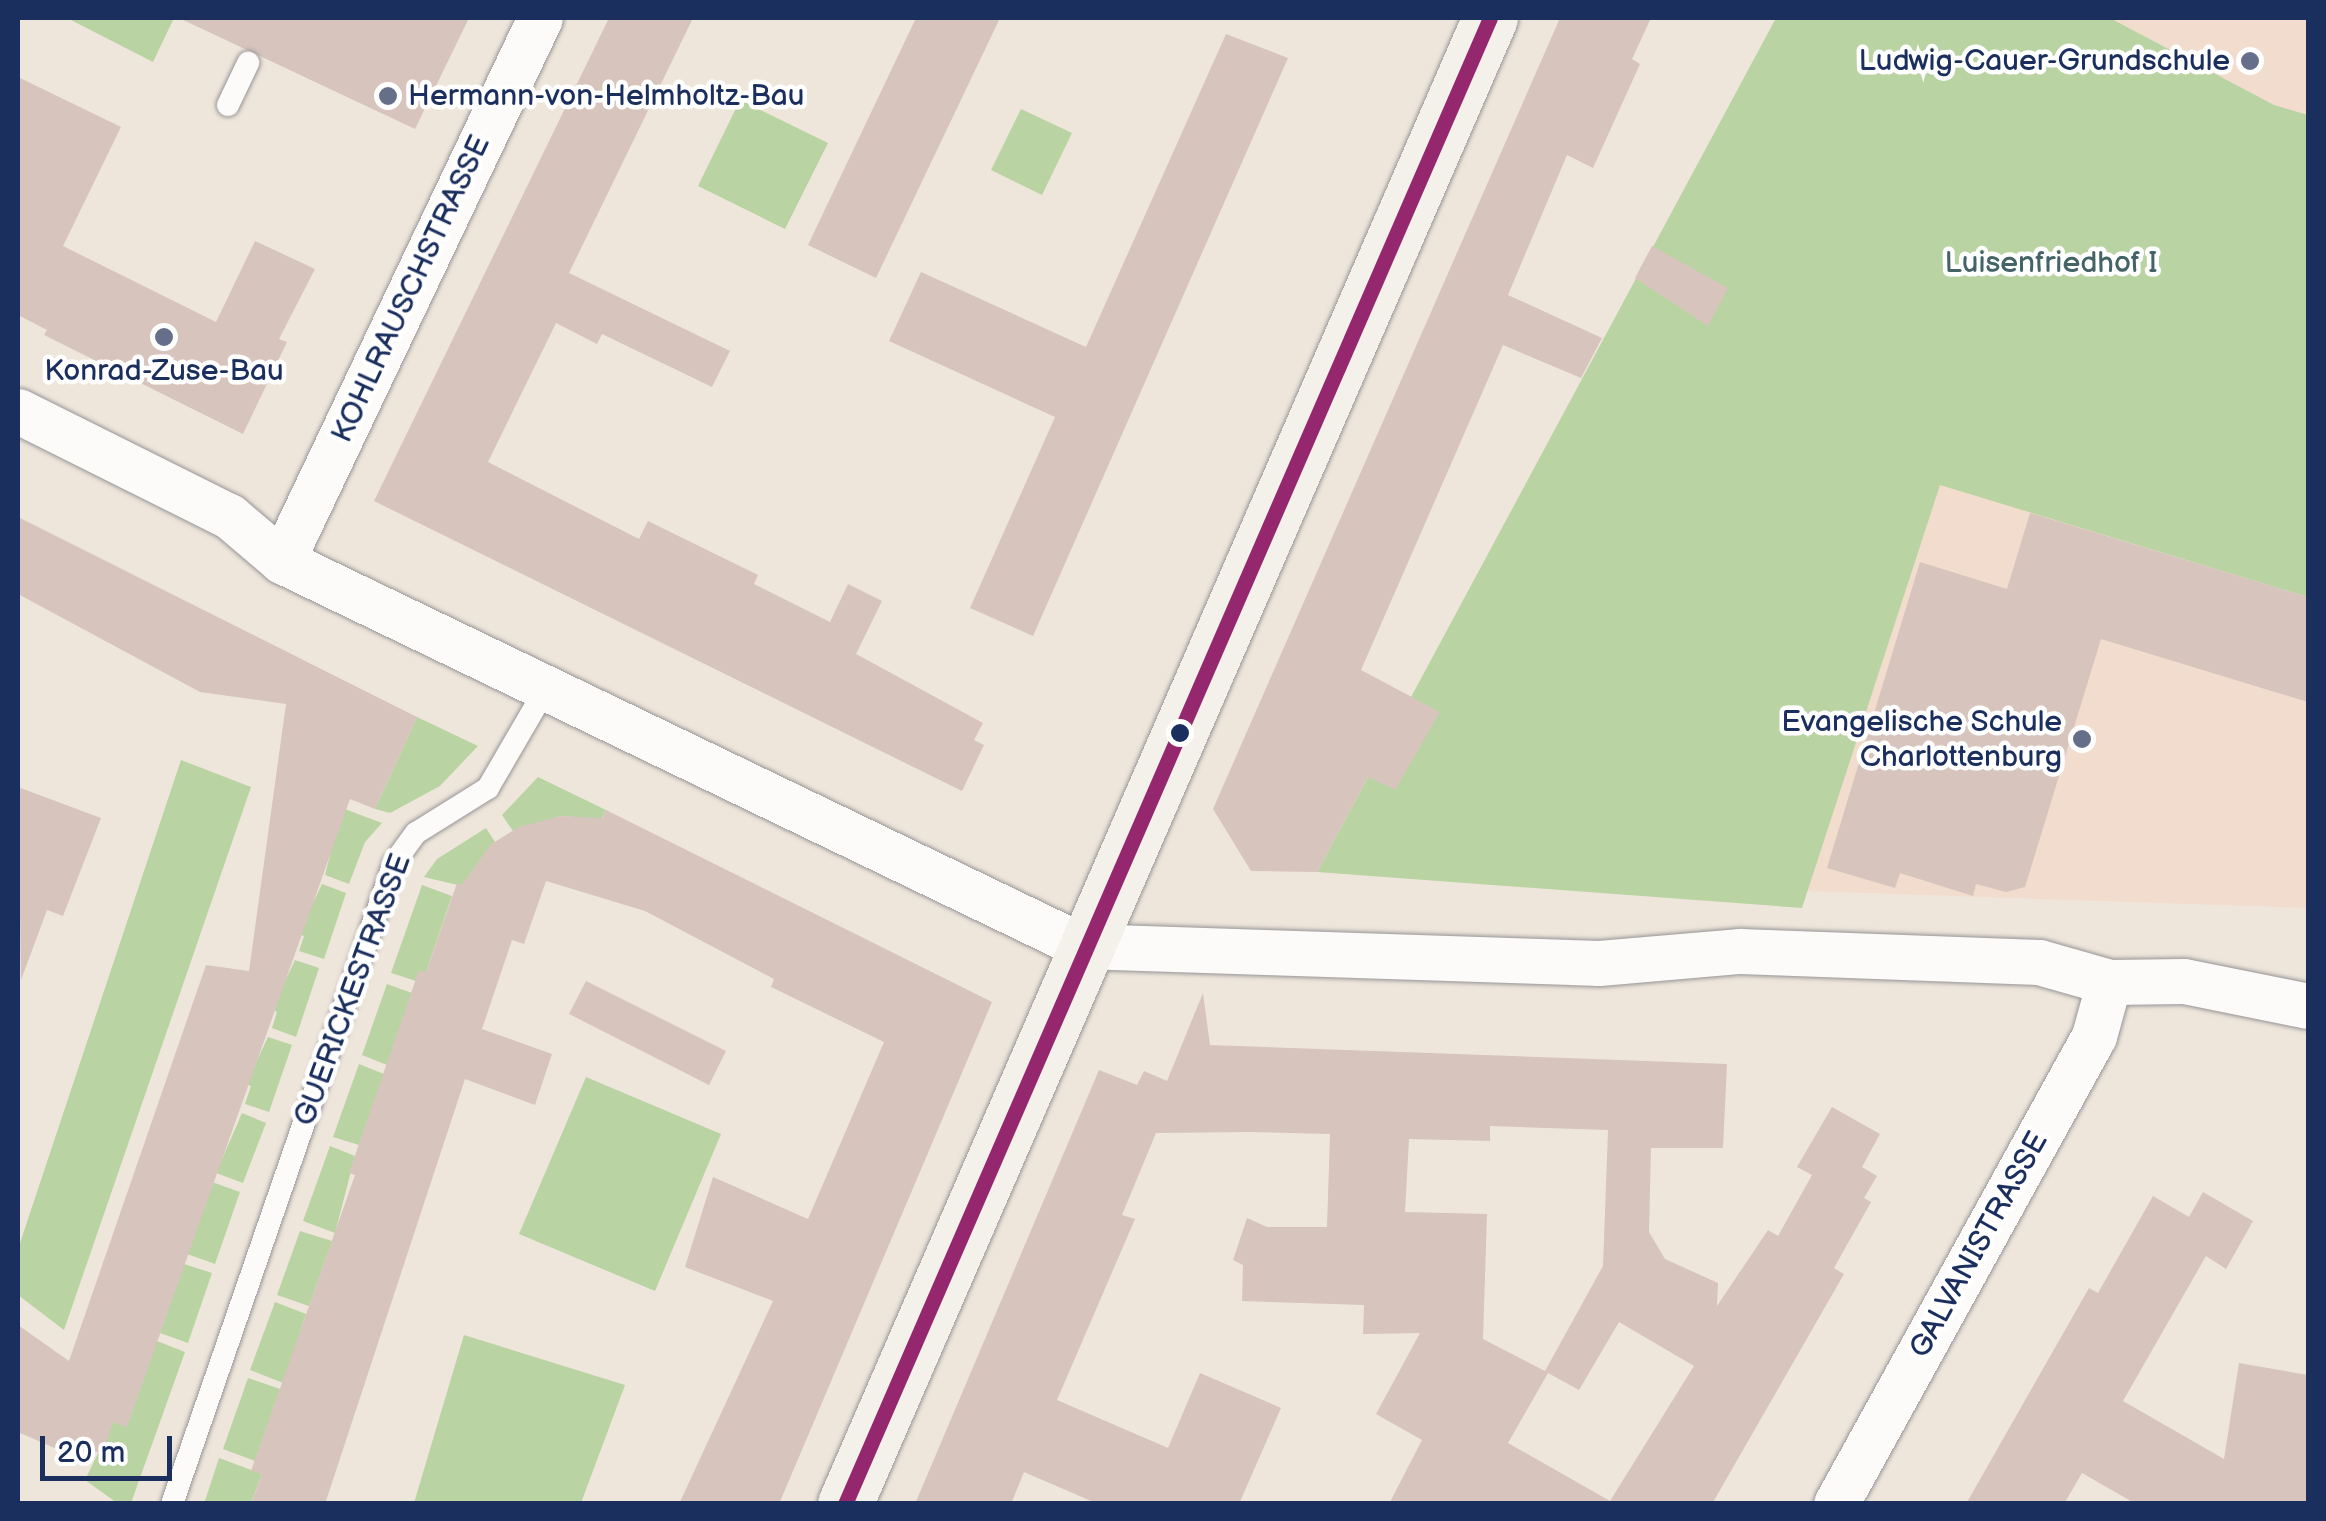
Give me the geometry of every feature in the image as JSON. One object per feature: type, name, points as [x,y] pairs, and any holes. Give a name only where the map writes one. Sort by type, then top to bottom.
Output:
[{"type":"street","name":"KOHLRAUSCHSTRASSE","points":[[282,561],[540,18]]},
{"type":"street","points":[[845,1504],[1082,946],[1490,18]]},
{"type":"street","points":[[18,411],[229,516],[282,561],[1082,946],[1599,963],[1740,951],[2039,962],[2109,982],[2202,984],[2308,1006]]},
{"type":"street","name":"GALVANISTRASSE","points":[[1836,1504],[2094,1036],[2109,982]]},
{"type":"lane","points":[[228,105],[248,63]]},
{"type":"lane","name":"GUERICKESTRASSE","points":[[172,1504],[394,863],[416,833],[488,788],[545,690]]},
{"type":"shaded area","name":"Ludwig-Cauer-Grundschule","points":[[2110,18],[2308,18],[2308,115],[2274,105]]},
{"type":"shaded area","name":"Evangelische Schule Charlottenburg","points":[[1939,484],[2308,597],[2308,908],[1806,891]]},
{"type":"green space","points":[[67,18],[174,18],[153,62]]},
{"type":"green space","name":"Luisenfriedhof I","points":[[1776,18],[2110,18],[2274,105],[2308,115],[2308,597],[1940,485],[1802,908],[1317,872]]},
{"type":"green space","points":[[740,100],[828,143],[785,229],[698,186]]},
{"type":"green space","points":[[1021,109],[1072,133],[1042,195],[991,170]]},
{"type":"green space","points":[[417,717],[478,746],[440,786],[390,813],[375,809]]},
{"type":"green space","points":[[181,760],[251,787],[64,1330],[18,1295],[18,1249]]},
{"type":"green space","points":[[538,777],[606,810],[601,819],[561,816],[513,831],[502,815]]},
{"type":"green space","points":[[342,808],[382,823],[365,842],[349,884],[325,875]]},
{"type":"green space","points":[[486,828],[495,842],[466,887],[424,877],[437,859]]},
{"type":"green space","points":[[322,884],[346,893],[324,959],[299,951],[304,936],[298,934]]},
{"type":"green space","points":[[422,885],[452,896],[426,972],[416,981],[391,973]]},
{"type":"green space","points":[[295,960],[319,968],[296,1037],[272,1028],[277,1012],[272,1009]]},
{"type":"green space","points":[[387,984],[412,993],[387,1065],[362,1055]]},
{"type":"green space","points":[[268,1037],[292,1045],[269,1112],[245,1104],[251,1086],[246,1084]]},
{"type":"green space","points":[[359,1064],[384,1074],[359,1145],[333,1137]]},
{"type":"green space","points":[[586,1077],[721,1134],[655,1291],[519,1234]]},
{"type":"green space","points":[[242,1113],[266,1123],[243,1183],[216,1173]]},
{"type":"green space","points":[[330,1146],[355,1156],[335,1233],[303,1221]]},
{"type":"green space","points":[[212,1182],[240,1192],[215,1264],[187,1254]]},
{"type":"green space","points":[[300,1231],[332,1241],[309,1306],[277,1295]]},
{"type":"green space","points":[[184,1264],[212,1273],[188,1343],[160,1333]]},
{"type":"green space","points":[[275,1302],[306,1314],[283,1383],[250,1370]]},
{"type":"green space","points":[[464,1335],[625,1385],[581,1503],[414,1503]]},
{"type":"green space","points":[[157,1341],[185,1352],[131,1503],[117,1503],[85,1480],[113,1422],[127,1426]]},
{"type":"green space","points":[[248,1378],[280,1389],[255,1461],[223,1449]]},
{"type":"green space","points":[[219,1458],[262,1474],[251,1503],[204,1504]]},
{"type":"building","name":"Hermann-von-Helmholtz-Bau","points":[[179,18],[469,18],[415,129]]},
{"type":"building","points":[[609,18],[693,18],[569,273],[730,351],[712,387],[602,334],[597,344],[556,323],[488,462],[639,539],[648,521],[758,575],[754,584],[830,622],[848,584],[882,601],[856,654],[983,723],[974,740],[984,745],[962,791],[374,501]]},
{"type":"building","points":[[916,18],[1000,18],[876,278],[808,245]]},
{"type":"building","points":[[1560,18],[1651,18],[1632,59],[1640,64],[1593,168],[1567,155],[1508,295],[1602,338],[1581,378],[1503,345],[1361,670],[1440,712],[1395,790],[1368,777],[1317,872],[1251,871],[1213,809]]},
{"type":"building","points":[[1226,34],[1288,58],[1033,636],[970,608],[1055,417],[889,341],[921,272],[1086,347]]},
{"type":"building","name":"Konrad-Zuse-Bau","points":[[18,77],[121,127],[63,246],[216,322],[255,241],[315,269],[279,339],[287,342],[243,434],[44,335],[47,330],[18,315]]},
{"type":"building","points":[[1652,246],[1728,288],[1708,326],[1635,278]]},
{"type":"building","points":[[2030,513],[2308,597],[2308,702],[2101,639],[2025,887],[2006,892],[1976,884],[1973,896],[1900,873],[1895,888],[1827,868],[1920,562],[2007,589]]},
{"type":"building","points":[[18,517],[417,717],[375,809],[350,799],[127,1427],[113,1422],[103,1454],[71,1443],[66,1453],[18,1432],[18,1325],[69,1361],[206,965],[249,971],[286,704],[200,692],[18,594]]},
{"type":"building","points":[[18,787],[101,818],[63,916],[47,910],[21,980]]},
{"type":"building","points":[[606,810],[992,1002],[779,1504],[679,1504],[773,1301],[685,1267],[713,1177],[808,1219],[884,1042],[771,987],[774,979],[645,911],[546,881],[524,944],[512,940],[482,1029],[552,1054],[535,1105],[465,1079],[325,1504],[251,1504],[262,1474],[251,1471],[355,1175],[349,1173],[419,970],[426,972],[457,883],[462,885],[490,845],[519,827],[561,816],[602,818]]},
{"type":"building","points":[[586,981],[726,1051],[709,1085],[569,1014]]},
{"type":"building","points":[[1203,993],[1210,1045],[1727,1064],[1723,1148],[1651,1148],[1649,1232],[1665,1259],[1718,1283],[1717,1306],[1768,1230],[1778,1236],[1812,1175],[1797,1167],[1832,1107],[1880,1134],[1862,1167],[1877,1176],[1864,1198],[1871,1202],[1834,1268],[1844,1274],[1712,1504],[1389,1504],[1422,1440],[1376,1414],[1420,1333],[1363,1334],[1364,1305],[1242,1301],[1243,1265],[1233,1260],[1247,1218],[1267,1227],[1327,1227],[1330,1134],[1156,1133],[1122,1215],[1135,1219],[1057,1400],[1168,1448],[1200,1373],[1281,1408],[1239,1504],[1098,1504],[1024,1472],[1011,1504],[915,1504],[1099,1070],[1137,1085],[1144,1071],[1167,1081]],"holes":[[[1490,1126],[1608,1130],[1603,1266],[1545,1371],[1483,1339],[1487,1214],[1405,1212],[1409,1139],[1490,1141]],[[1619,1322],[1694,1366],[1610,1501],[1508,1443],[1548,1373],[1579,1390]]]},
{"type":"building","points":[[2203,1192],[2253,1221],[2226,1269],[2206,1256],[2123,1401],[2224,1459],[2239,1363],[2308,1375],[2308,1504],[2136,1504],[2082,1473],[2064,1504],[1966,1504],[2089,1288],[2098,1293],[2153,1196],[2189,1217]]},
{"type":"transit line","points":[[845,1504],[1490,18]]},
{"type":"place","name":"Ludwig-Cauer-Grundschule","points":[[2250,61]]},
{"type":"place","name":"Hermann-von-Helmholtz-Bau","points":[[388,96]]},
{"type":"place","name":"Konrad-Zuse-Bau","points":[[164,337]]},
{"type":"place","name":"Evangelische Schule Charlottenburg","points":[[2082,739]]}]
